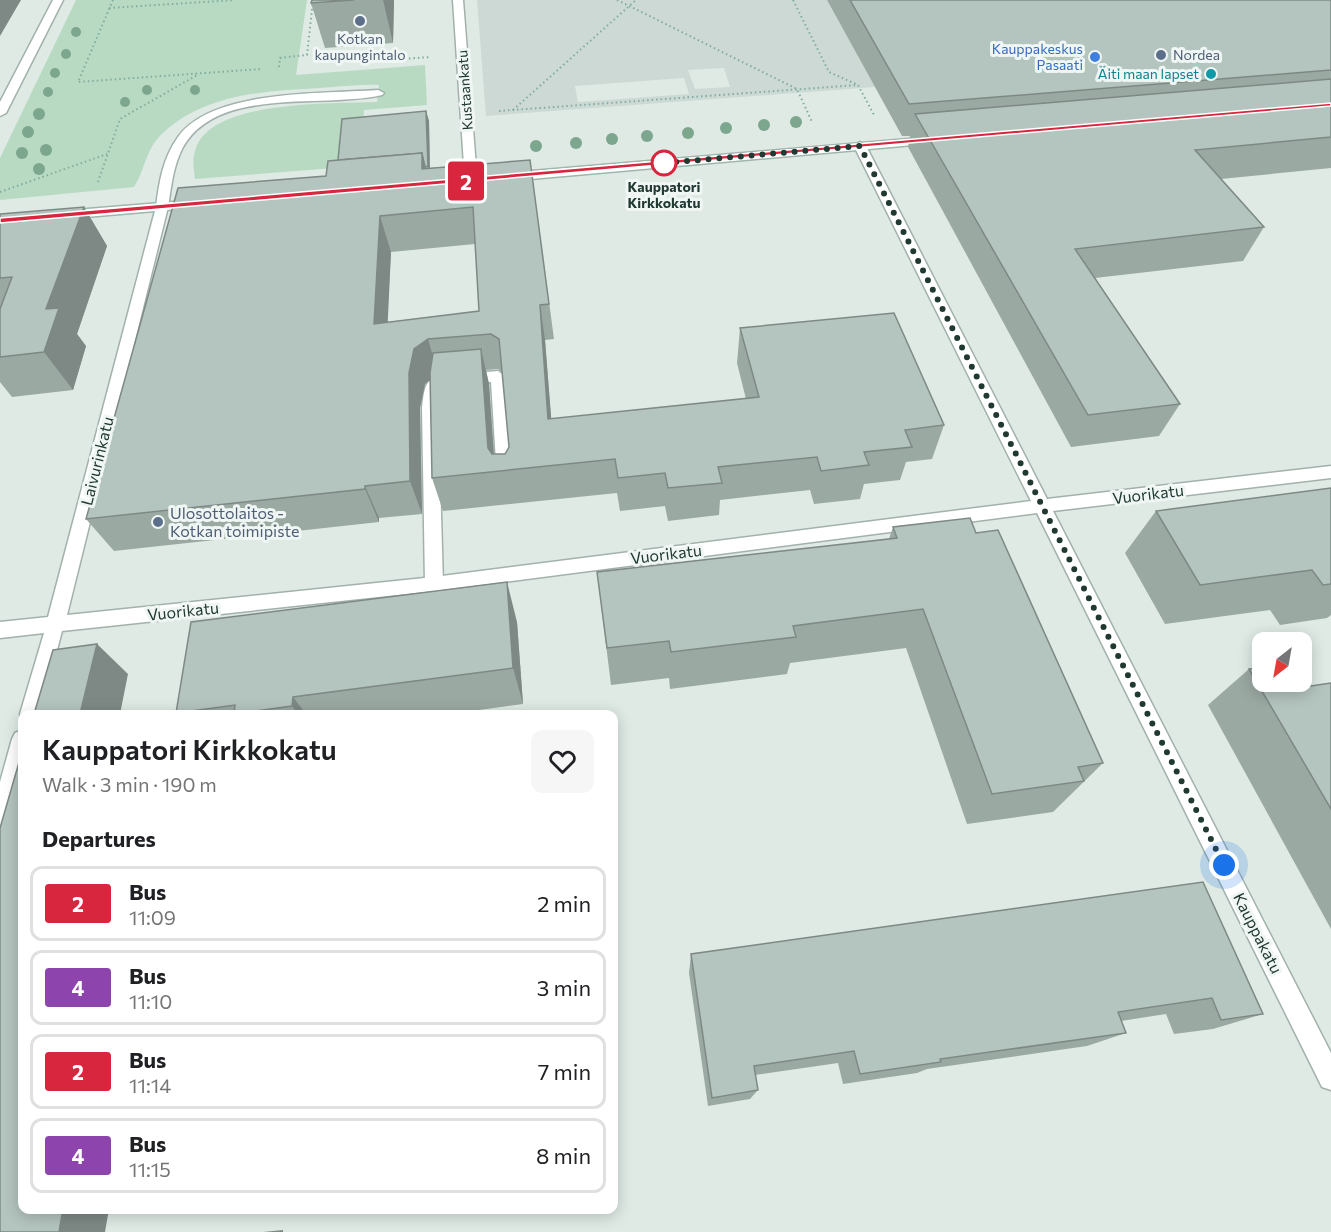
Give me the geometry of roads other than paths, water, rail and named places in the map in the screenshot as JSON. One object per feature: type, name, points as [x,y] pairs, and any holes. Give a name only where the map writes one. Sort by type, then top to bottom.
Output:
[{"type":"street","points":[[0,113],[58,0]]},
{"type":"street","name":"Kustaankatu","points":[[458,0],[476,180],[860,146]]},
{"type":"street","name":"Laivurinkatu","points":[[31,710],[177,143],[205,118],[247,103],[378,93]]},
{"type":"street","points":[[860,146],[947,139]]},
{"type":"street","name":"Kauppakatu","points":[[860,146],[1331,1078]]},
{"type":"street","points":[[46,216],[209,203]]},
{"type":"street","points":[[434,584],[430,408],[432,387],[438,381],[498,376],[506,481]]},
{"type":"street","name":"Vuorikatu","points":[[0,630],[434,584],[1043,506],[1331,472]]},
{"type":"street","points":[[0,818],[18,753]]},
{"type":"place","name":"Kotkan kaupungintalo","points":[[360,21]]},
{"type":"place","name":"Nordea","points":[[1161,55]]},
{"type":"place","name":"Kauppakeskus Pasaati","points":[[1095,57]]},
{"type":"place","name":"Äiti maan lapset","points":[[1211,74]]},
{"type":"place","name":"Kauppatori Kirkkokatu","points":[[664,163]]},
{"type":"place","name":"Ulosottolaitos - Kotkan toimipiste","points":[[158,522]]}]
